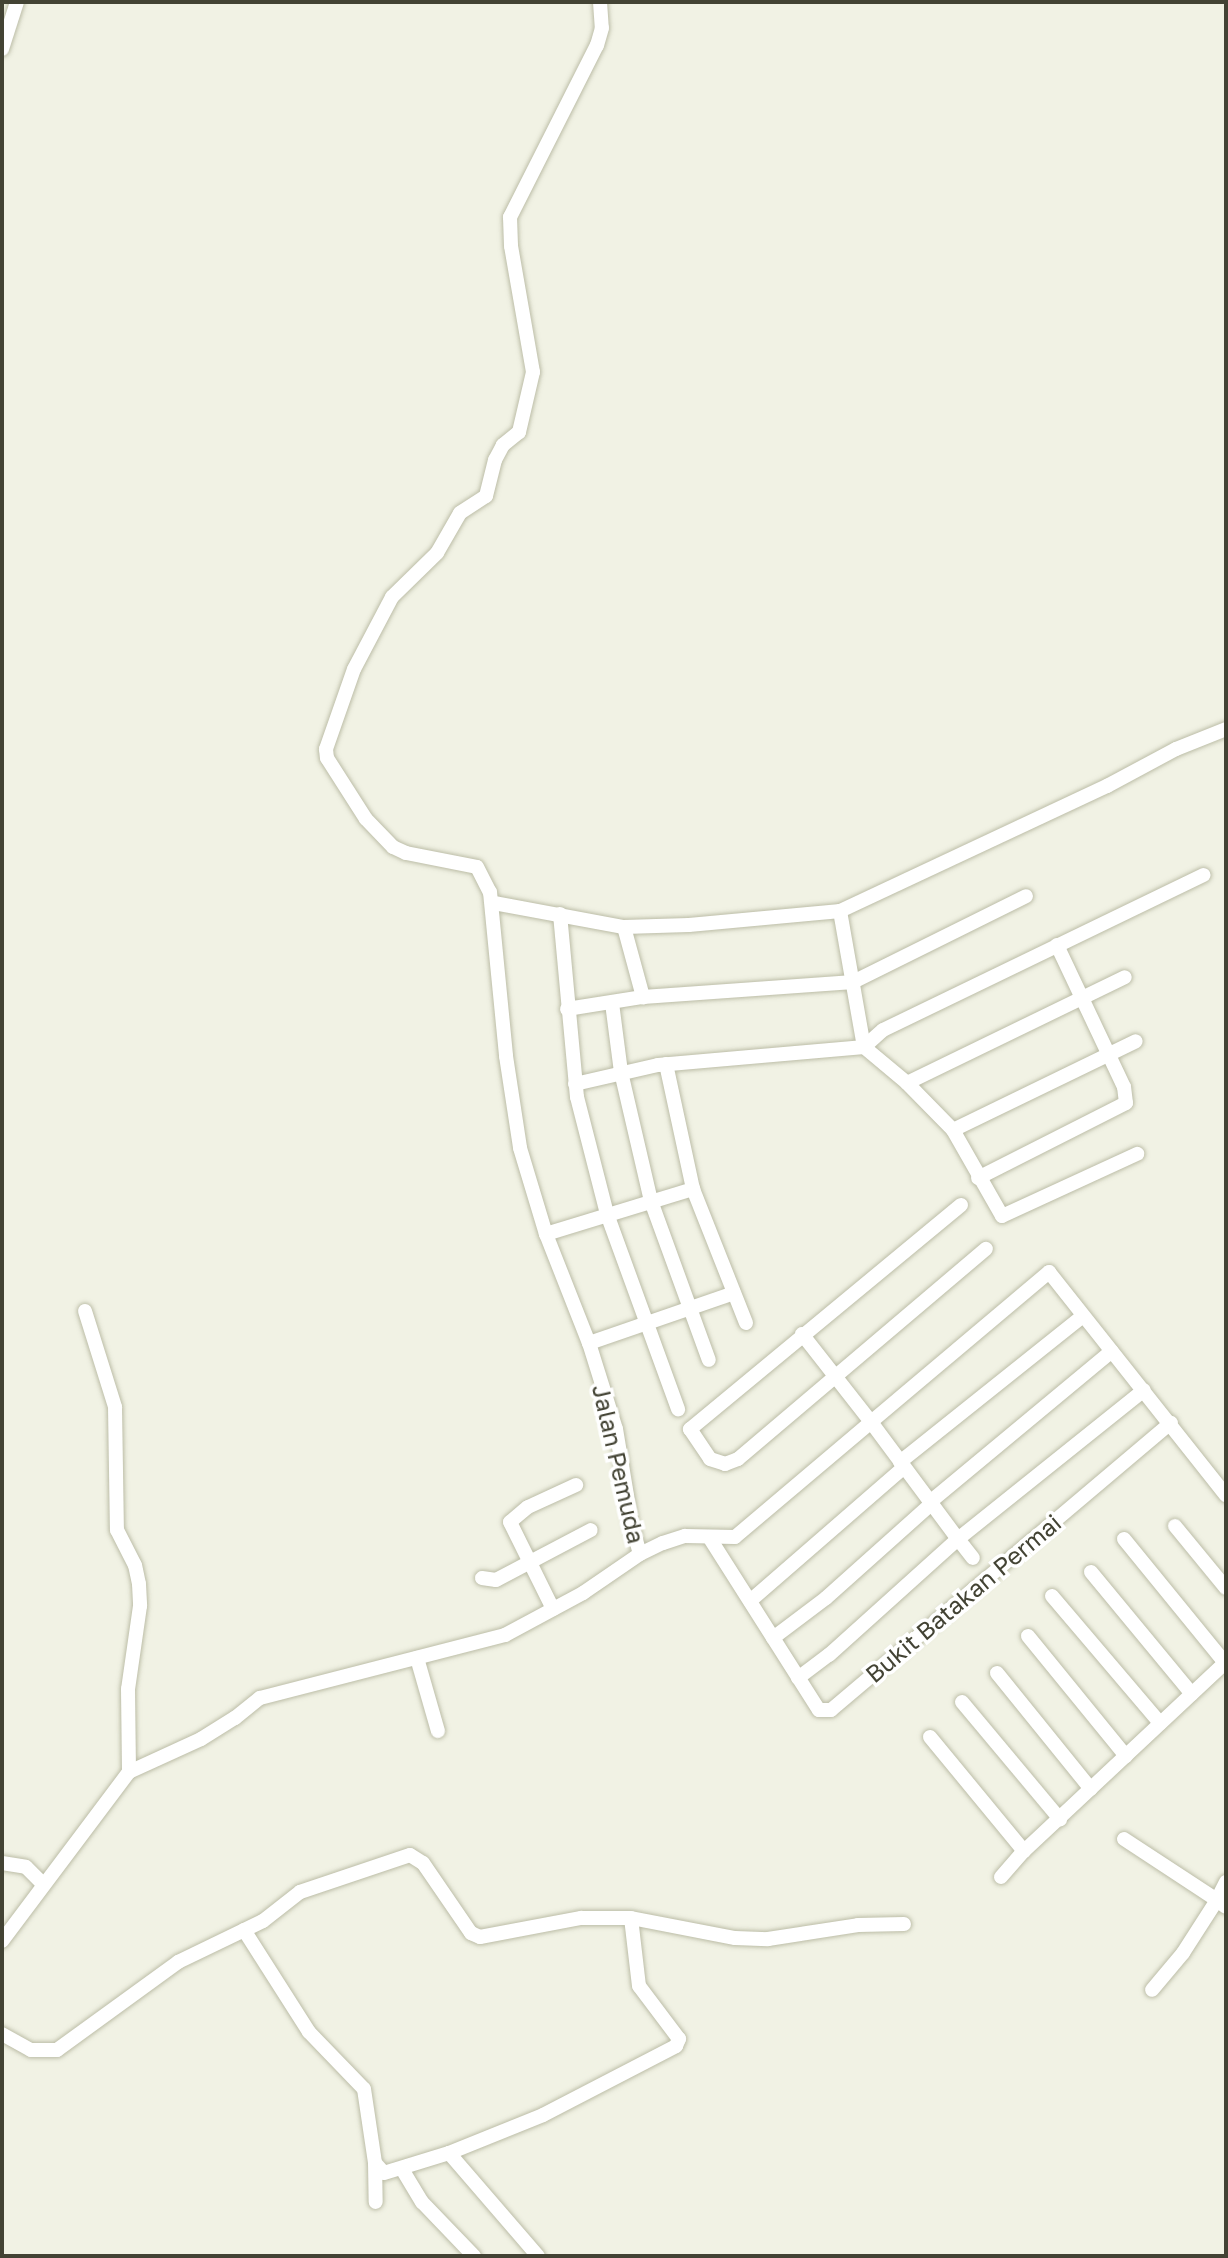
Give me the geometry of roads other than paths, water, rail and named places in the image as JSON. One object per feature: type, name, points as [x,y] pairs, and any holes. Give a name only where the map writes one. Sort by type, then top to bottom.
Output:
[{"type":"street","points":[[2,49],[17,2]]},
{"type":"street","points":[[600,2],[602,28],[597,45],[510,217],[511,246],[533,372],[519,432],[503,445],[495,460],[486,496],[460,513],[437,553],[392,597],[354,669],[326,749],[327,758],[366,819],[393,847],[406,853],[477,867],[494,903],[624,927],[689,925],[840,911],[1107,786],[1176,749],[1226,729]]},
{"type":"street","points":[[575,1084],[666,1064],[864,1047],[883,1030],[1204,875]]},
{"type":"street","points":[[567,1009],[643,997],[853,982],[1026,896]]},
{"type":"street","name":"Jalan Pemuda","points":[[2,1941],[129,1772],[201,1739],[260,1698],[505,1635],[553,1609],[640,1554],[632,1526],[616,1429],[589,1343],[546,1234],[518,1132],[506,1056],[494,903]]},
{"type":"street","points":[[840,911],[864,1047],[907,1083],[953,1130],[1002,1216],[1137,1154]]},
{"type":"street","points":[[560,914],[575,1084],[607,1214],[678,1409]]},
{"type":"street","points":[[624,927],[643,997]]},
{"type":"street","points":[[978,1178],[1123,1106],[1126,1096],[1057,945]]},
{"type":"street","points":[[907,1083],[1125,977]]},
{"type":"street","points":[[612,1003],[621,1072],[651,1201],[709,1360]]},
{"type":"street","points":[[953,1130],[1136,1041]]},
{"type":"street","points":[[666,1064],[693,1189],[746,1323]]},
{"type":"street","points":[[546,1234],[693,1189]]},
{"type":"street","points":[[961,1205],[690,1429],[710,1459],[725,1464],[738,1459],[986,1249]]},
{"type":"street","points":[[640,1554],[685,1536],[735,1537],[1049,1272],[1226,1495]]},
{"type":"street","points":[[589,1343],[734,1293]]},
{"type":"street","points":[[85,1311],[115,1407],[117,1530],[135,1565],[139,1584],[140,1606],[128,1689],[129,1772]]},
{"type":"street","points":[[750,1601],[902,1465],[1083,1316]]},
{"type":"street","name":"Bukit Batakan Permai","points":[[802,1334],[958,1539]]},
{"type":"street","points":[[773,1638],[826,1598],[930,1503],[1112,1351]]},
{"type":"street","name":"Bukit Batakan Permai","points":[[798,1678],[829,1655],[958,1539],[1144,1390]]},
{"type":"street","name":"Bukit Batakan Permai","points":[[709,1537],[819,1710],[831,1710],[1171,1423]]},
{"type":"street","points":[[553,1609],[510,1522],[528,1507],[576,1485]]},
{"type":"street","points":[[1175,1526],[1226,1588]]},
{"type":"street","points":[[482,1578],[491,1582],[591,1530]]},
{"type":"street","points":[[958,1539],[973,1558]]},
{"type":"street","points":[[1001,1877],[1024,1851],[1226,1662],[1124,1539]]},
{"type":"street","points":[[1091,1572],[1192,1694]]},
{"type":"street","points":[[1052,1596],[1160,1723]]},
{"type":"street","points":[[1028,1636],[1126,1756]]},
{"type":"street","points":[[417,1658],[438,1731]]},
{"type":"street","points":[[997,1673],[1091,1789]]},
{"type":"street","points":[[962,1702],[1060,1819]]},
{"type":"street","points":[[930,1737],[1024,1851]]},
{"type":"street","points":[[1124,1839],[1221,1904]]},
{"type":"street","points":[[2,2034],[31,2050],[57,2050],[178,1962],[244,1930],[314,1886],[410,1855],[423,1863],[471,1933],[480,1937],[581,1918],[631,1918],[735,1938],[768,1939],[858,1925],[904,1924]]},
{"type":"street","points":[[2,1863],[26,1867],[43,1884]]},
{"type":"street","points":[[1152,1990],[1221,1904],[1226,1882]]},
{"type":"street","points":[[375,2163],[384,2173],[449,2153],[543,2115],[676,2046],[679,2039],[639,1986],[631,1918]]},
{"type":"street","points":[[244,1930],[309,2032],[364,2089],[375,2163],[376,2202]]},
{"type":"street","points":[[449,2153],[538,2256]]},
{"type":"street","points":[[402,2169],[422,2202],[474,2256]]}]
